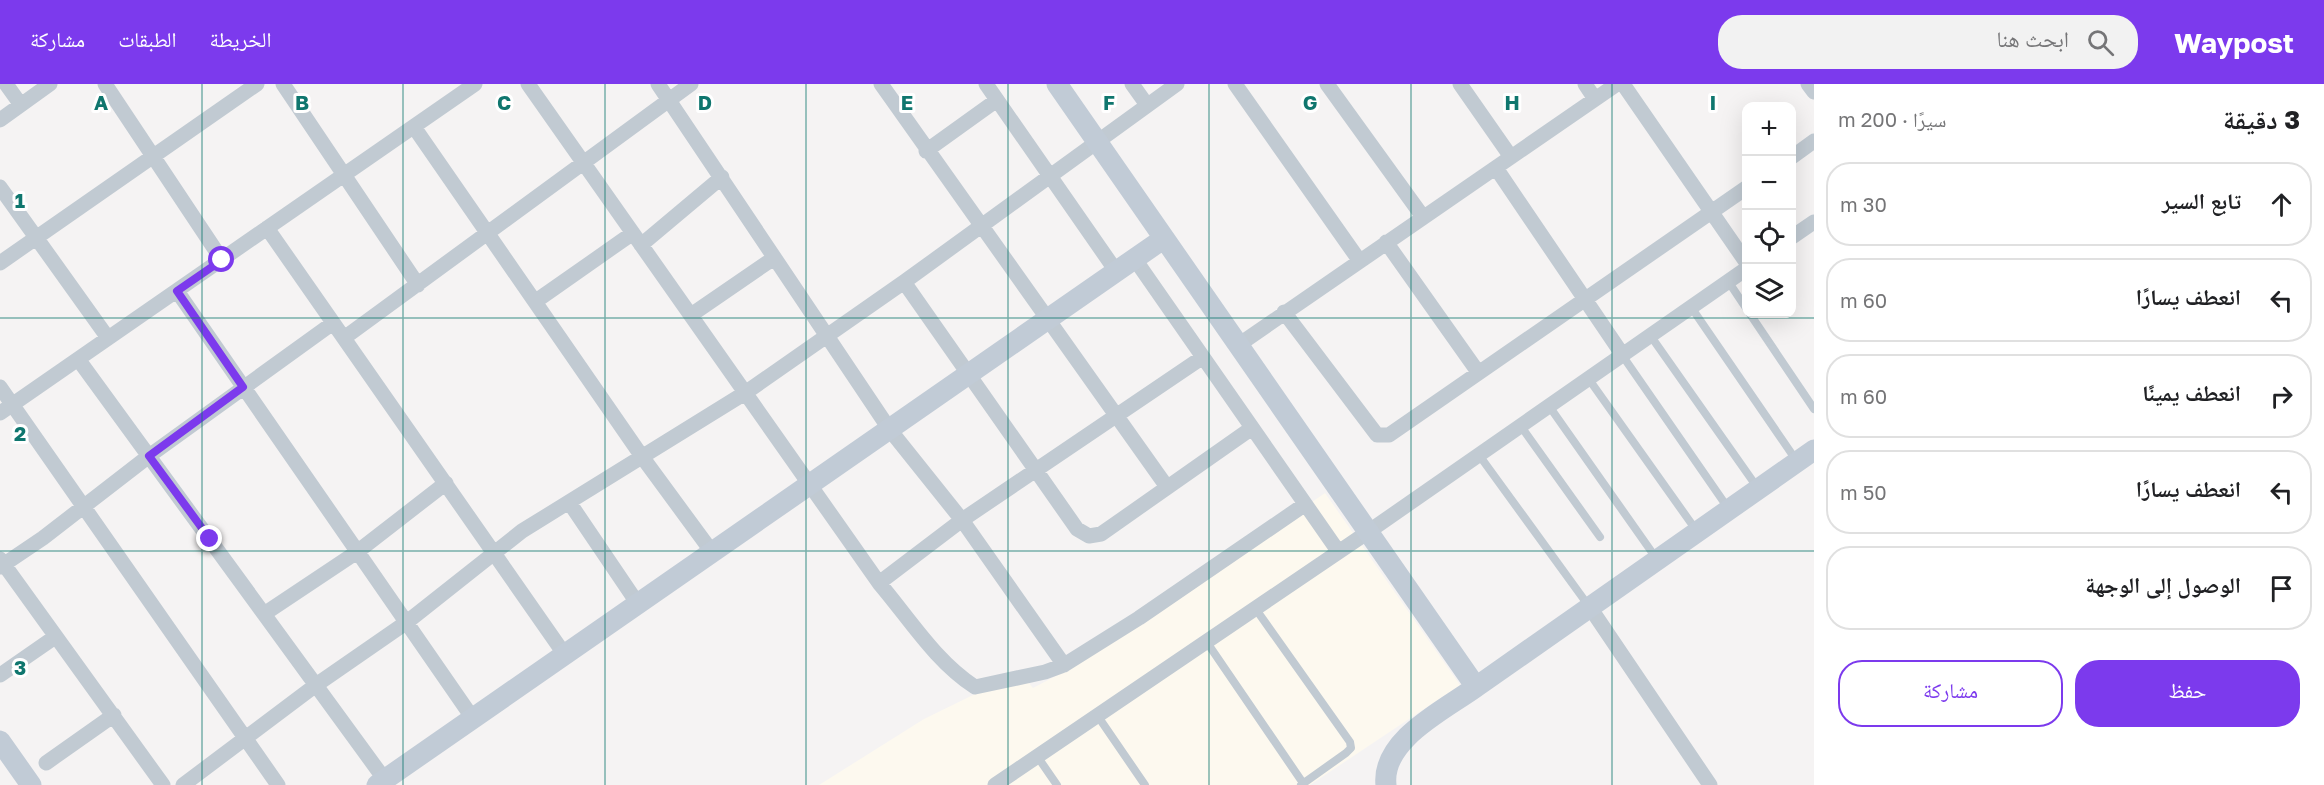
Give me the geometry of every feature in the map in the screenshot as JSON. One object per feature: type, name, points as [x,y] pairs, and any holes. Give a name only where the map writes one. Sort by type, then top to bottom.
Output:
[{"type":"street","points":[[6,84],[21,105]]},
{"type":"street","points":[[0,120],[50,84]]},
{"type":"street","points":[[105,84],[152,158],[222,260]]},
{"type":"street","points":[[0,263],[257,84]]},
{"type":"street","points":[[283,84],[418,285]]},
{"type":"street","points":[[528,84],[879,583],[928,644],[957,675],[975,687],[1045,672],[1064,664],[1139,618],[1304,505]]},
{"type":"street","points":[[657,84],[722,177],[890,430],[962,520],[1064,664]]},
{"type":"street","points":[[344,338],[691,84]]},
{"type":"street","points":[[881,84],[926,151],[1167,488]]},
{"type":"street","points":[[986,84],[1116,271]]},
{"type":"street","points":[[1057,84],[1476,687]]},
{"type":"street","points":[[1132,84],[1147,105]]},
{"type":"street","points":[[183,785],[316,685],[407,622],[496,554],[522,531],[745,393],[904,282],[1178,84]]},
{"type":"street","points":[[1235,84],[1359,260]]},
{"type":"street","points":[[1327,84],[1423,217]]},
{"type":"street","points":[[1460,84],[1511,157]]},
{"type":"street","points":[[1585,84],[1595,99]]},
{"type":"street","points":[[1237,346],[1617,84]]},
{"type":"street","points":[[1623,84],[1742,256]]},
{"type":"street","points":[[1808,84],[1814,92]]},
{"type":"street","points":[[5,409],[472,85]]},
{"type":"street","points":[[926,151],[997,100]]},
{"type":"street","points":[[414,127],[643,458],[712,552]]},
{"type":"street","points":[[1792,156],[1814,141]]},
{"type":"street","points":[[1496,168],[1622,354]]},
{"type":"street","points":[[536,301],[637,239],[722,177]]},
{"type":"street","points":[[0,187],[108,338]]},
{"type":"street","points":[[1284,312],[1377,435],[1389,435],[1742,191]]},
{"type":"street","points":[[1796,234],[1814,222]]},
{"type":"street","points":[[267,228],[566,655]]},
{"type":"street","points":[[78,359],[316,685],[381,782],[474,720],[1163,239]]},
{"type":"street","points":[[1386,242],[1478,372]]},
{"type":"street","points":[[690,315],[774,258]]},
{"type":"street","points":[[1134,258],[1338,551]]},
{"type":"street","points":[[995,785],[1368,532],[1742,272]]},
{"type":"street","points":[[904,282],[1077,529],[1089,536],[1101,534],[1252,428]]},
{"type":"street","points":[[177,291],[474,720]]},
{"type":"street","points":[[163,785],[1,563],[84,508],[149,456],[333,323]]},
{"type":"street","points":[[879,583],[962,520],[1203,357]]},
{"type":"street","points":[[0,387],[5,409],[84,508],[278,785]]},
{"type":"street","points":[[1386,785],[1384,771],[1395,751],[1411,734],[1589,606],[1806,455]]},
{"type":"street","points":[[264,614],[357,552],[446,483]]},
{"type":"street","points":[[569,502],[638,604]]},
{"type":"street","points":[[1589,606],[1710,785]]},
{"type":"street","points":[[0,675],[55,637]]},
{"type":"street","points":[[46,763],[114,715]]},
{"type":"street","points":[[2,749],[31,785]]},
{"type":"lane","points":[[1728,281],[1742,302]]},
{"type":"lane","points":[[1690,307],[1806,455]]},
{"type":"lane","points":[[1753,318],[1814,409]]},
{"type":"lane","points":[[1650,335],[1758,488]]},
{"type":"lane","points":[[1622,354],[1729,509]]},
{"type":"lane","points":[[1588,378],[1697,531]]},
{"type":"lane","points":[[1549,405],[1656,559]]},
{"type":"lane","points":[[1520,426],[1600,537]]},
{"type":"lane","points":[[1478,454],[1589,606]]},
{"type":"lane","points":[[1206,641],[1302,784],[1347,753],[1351,748],[1350,742],[1256,608]]},
{"type":"lane","points":[[1097,715],[1145,785]]},
{"type":"lane","points":[[1037,756],[1057,785]]},
{"type":"shaded area","points":[[1325,493],[1460,685],[1310,785],[819,785],[924,719],[1020,672],[1033,688],[1069,669]]},
{"type":"route","points":[[210,539],[149,456],[243,387],[177,291],[222,260]]}]
